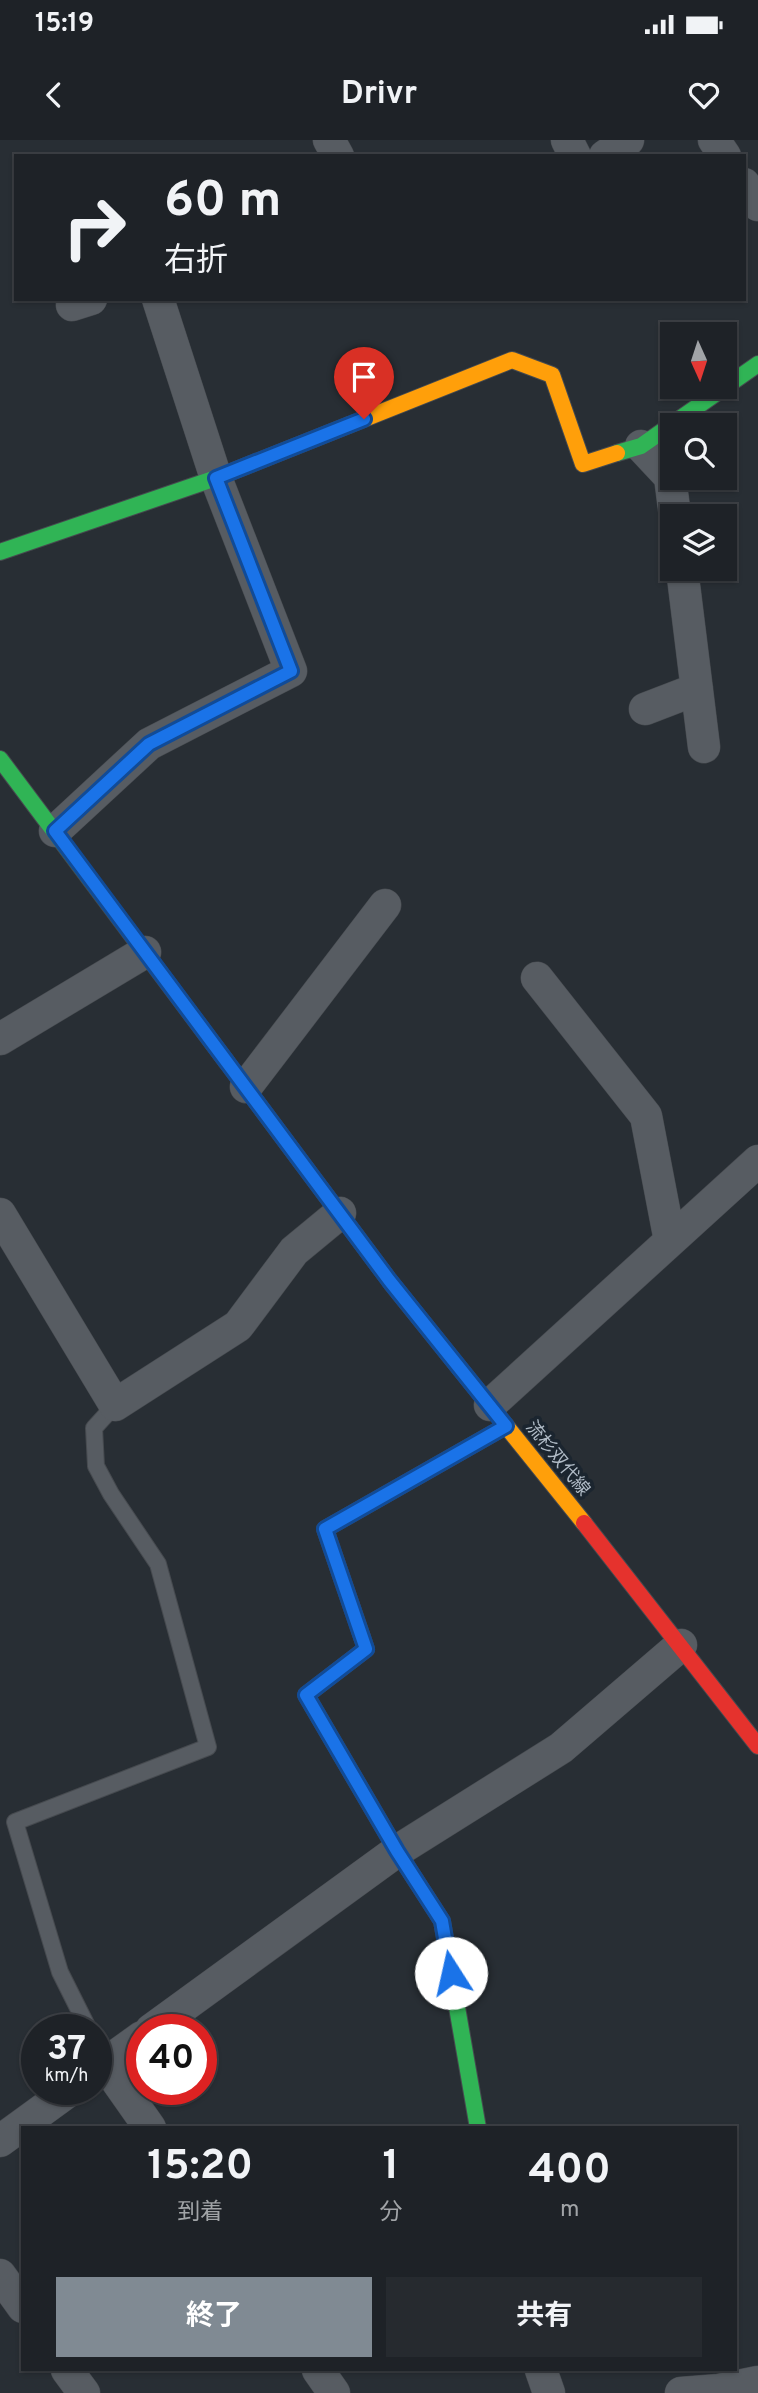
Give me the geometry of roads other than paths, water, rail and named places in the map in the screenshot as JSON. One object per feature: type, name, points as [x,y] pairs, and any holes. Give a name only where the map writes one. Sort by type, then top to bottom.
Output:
[{"type":"street","points":[[608,154],[628,140]]},
{"type":"street","points":[[746,187],[758,205]]},
{"type":"street","points":[[55,831],[149,744],[291,671],[216,478],[159,301]]},
{"type":"street","points":[[0,552],[216,478],[512,360],[552,375],[583,464],[641,446],[758,364]]},
{"type":"street","points":[[641,446],[670,477],[673,504]]},
{"type":"street","points":[[684,581],[704,747]]},
{"type":"street","points":[[645,709],[697,689]]},
{"type":"street","name":"流杉双代線","points":[[0,759],[389,1280],[681,1645],[758,1746]]},
{"type":"street","points":[[246,1087],[385,905]]},
{"type":"street","points":[[0,1039],[145,952]]},
{"type":"street","points":[[537,978],[646,1116],[670,1241]]},
{"type":"street","points":[[478,2126],[442,1921],[397,1851],[306,1695],[366,1649],[325,1529],[498,1415],[670,1241],[758,1161]]},
{"type":"street","points":[[0,1214],[115,1405],[238,1326],[294,1251],[340,1213]]},
{"type":"street","points":[[173,2014],[397,1851],[561,1748],[681,1645]]},
{"type":"street","points":[[112,2077],[148,2126]]},
{"type":"street","points":[[0,2141],[49,2105]]},
{"type":"street","points":[[0,2274],[21,2304]]},
{"type":"street","points":[[68,2371],[84,2393]]},
{"type":"street","points":[[319,2371],[334,2393]]},
{"type":"street","points":[[541,2371],[549,2393]]},
{"type":"street","points":[[681,2393],[719,2390],[758,2382]]},
{"type":"lane","points":[[81,2014],[60,1972],[15,1822],[208,1746],[158,1564],[111,1494],[96,1466],[94,1428],[115,1405]]}]
